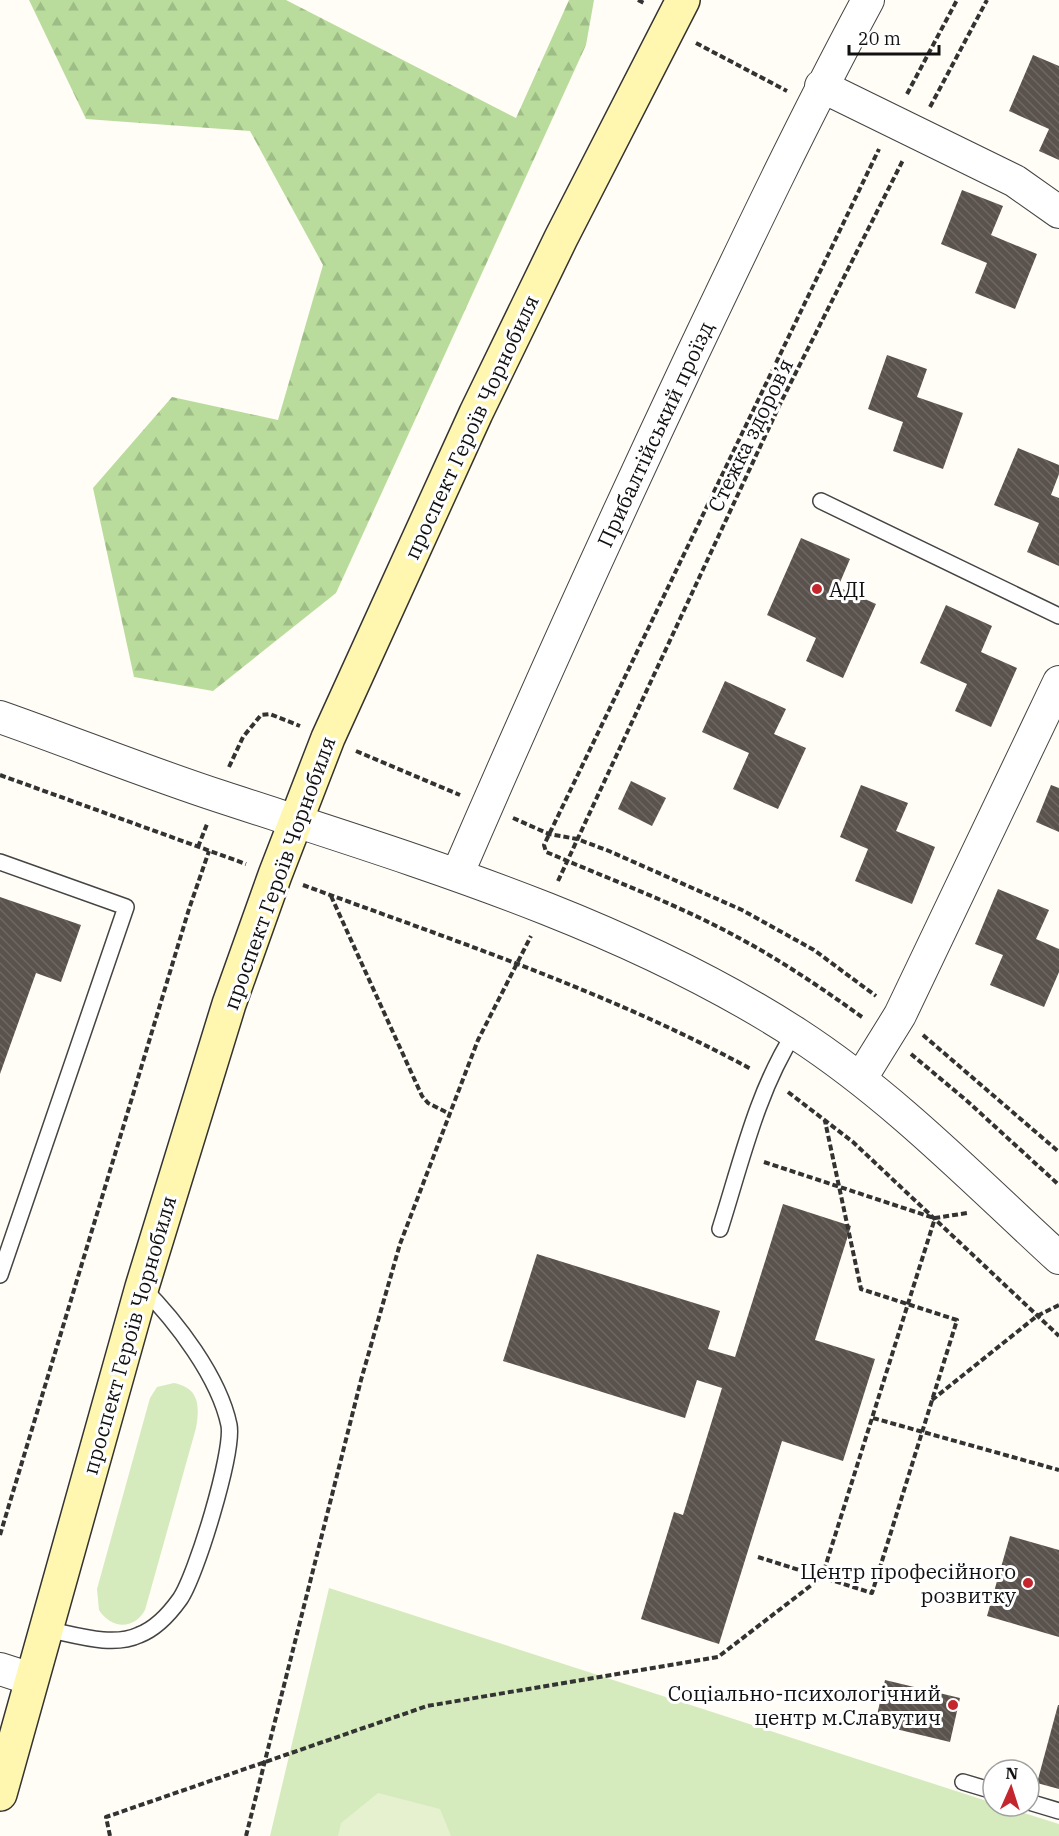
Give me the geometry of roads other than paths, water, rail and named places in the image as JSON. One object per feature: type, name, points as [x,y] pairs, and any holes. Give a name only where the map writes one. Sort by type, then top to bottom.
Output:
[{"type":"street","name":"проспект Героїв Чорнобиля","points":[[0,1794],[142,1287],[230,1004],[296,821],[328,738],[476,413],[683,0]]},
{"type":"street","name":"Прибалтійський проїзд","points":[[457,875],[638,469],[817,95],[868,0]]},
{"type":"street","points":[[817,95],[905,126],[1015,181],[1059,212]]},
{"type":"street","points":[[861,1078],[894,1026],[1059,682]]},
{"type":"street","points":[[0,717],[457,875],[549,899],[795,1032],[861,1078],[1059,1258]]},
{"type":"street","points":[[0,1669],[31,1679]]},
{"type":"lane","points":[[821,501],[1059,616]]},
{"type":"lane","points":[[0,862],[126,907],[0,1275]]},
{"type":"lane","points":[[720,1228],[770,1080],[795,1032]]},
{"type":"lane","points":[[45,1629],[82,1636],[125,1640],[140,1635],[166,1615],[188,1584],[229,1449],[229,1425],[216,1391],[175,1323],[142,1287]]},
{"type":"lane","points":[[963,1782],[981,1787]]},
{"type":"lane","points":[[1041,1806],[1059,1811]]},
{"type":"place","name":"АДІ","points":[[817,589]]},
{"type":"place","name":"Центр професійного розвитку","points":[[1028,1583]]},
{"type":"place","name":"Соціально-психологічний центр м.Славутич","points":[[953,1705]]}]
